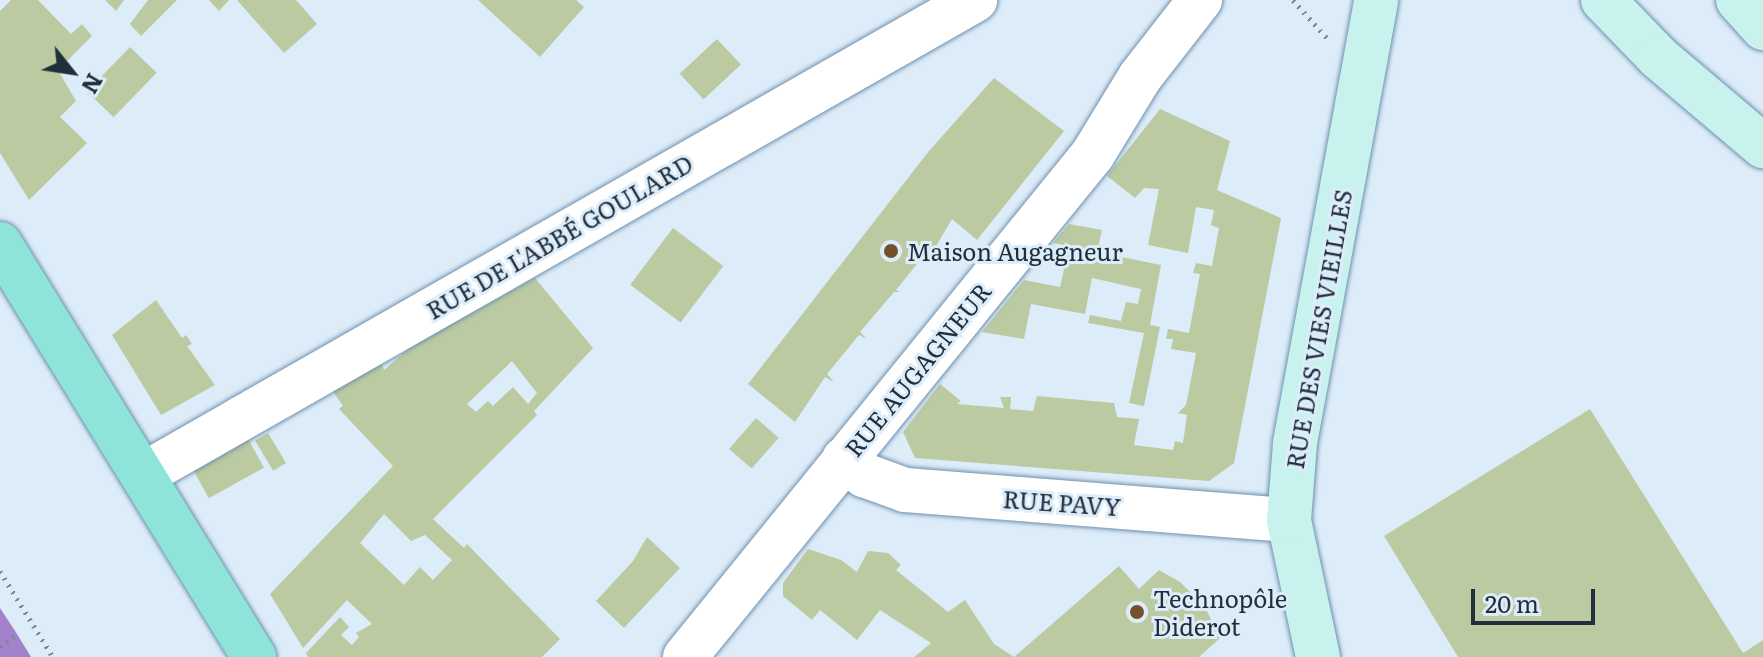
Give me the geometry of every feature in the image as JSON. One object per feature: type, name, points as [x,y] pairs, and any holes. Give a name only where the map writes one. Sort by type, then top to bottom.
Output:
[{"type":"main road","points":[[0,244],[254,657]]},
{"type":"street","name":"RUE DE L'ABBÉ GOULARD","points":[[144,474],[975,0]]},
{"type":"street","name":"RUE AUGAGNEUR","points":[[685,657],[1093,154],[1140,77],[1200,0]]},
{"type":"street","name":"RUE DES VIES VIEILLES","points":[[1318,657],[1289,520],[1295,443],[1376,0]]},
{"type":"street","points":[[1603,0],[1658,57],[1763,146]]},
{"type":"street","points":[[1738,0],[1763,28]]},
{"type":"street","name":"RUE PAVY","points":[[844,459],[864,475],[905,490],[1289,520]]},
{"type":"path","points":[[0,571],[53,657]]},
{"type":"path","points":[[0,647],[17,634]]},
{"type":"shaded area","points":[[0,608],[17,634],[31,657],[0,657]]},
{"type":"building","points":[[11,0],[38,0],[71,34],[82,24],[92,36],[58,70],[76,101],[60,117],[87,143],[29,200],[0,153],[0,11]]},
{"type":"building","points":[[105,0],[124,0],[116,11]]},
{"type":"building","points":[[148,0],[177,0],[141,36],[130,24]]},
{"type":"building","points":[[209,0],[229,0],[219,11]]},
{"type":"building","points":[[237,0],[296,0],[317,24],[284,53]]},
{"type":"building","points":[[478,0],[576,0],[584,7],[540,57]]},
{"type":"building","points":[[717,39],[741,65],[704,99],[680,74]]},
{"type":"building","points":[[130,47],[157,73],[114,117],[87,92]]},
{"type":"building","name":"Maison Augagneur","points":[[994,78],[1064,131],[977,240],[952,219],[932,253],[929,249],[896,290],[900,292],[894,292],[860,332],[867,339],[859,335],[827,374],[834,382],[825,377],[795,422],[748,384],[929,151]]},
{"type":"building","points":[[1160,109],[1230,141],[1217,190],[1281,218],[1234,463],[1209,481],[915,458],[903,432],[940,384],[961,401],[957,404],[1004,408],[1000,397],[1011,397],[1010,409],[1033,411],[1037,396],[1114,403],[1117,417],[1139,419],[1134,445],[1173,450],[1175,441],[1183,443],[1187,415],[1178,413],[1186,405],[1196,353],[1171,349],[1173,339],[1166,339],[1168,329],[1189,333],[1200,274],[1193,273],[1196,263],[1212,266],[1219,228],[1211,225],[1214,210],[1196,207],[1188,253],[1148,245],[1159,189],[1144,188],[1135,198],[1107,176]]},
{"type":"building","points":[[1069,224],[1102,230],[1097,252],[1161,265],[1150,325],[1160,327],[1144,406],[1129,403],[1144,333],[1088,323],[1090,315],[1121,321],[1126,302],[1138,304],[1141,289],[1092,278],[1085,314],[1031,304],[1024,339],[982,332],[1024,280],[1060,287],[1069,246],[1053,243]]},
{"type":"building","points":[[673,228],[723,266],[681,323],[630,285]]},
{"type":"building","points":[[535,278],[593,348],[534,411],[537,415],[433,519],[464,548],[467,544],[560,639],[542,657],[308,657],[306,653],[340,617],[349,627],[341,635],[352,645],[359,637],[356,633],[372,624],[347,600],[303,648],[270,594],[393,466],[339,409],[343,406],[332,390],[381,363],[384,370],[413,345]],"holes":[[[512,361],[537,393],[528,404],[513,387],[493,406],[488,401],[476,412],[467,404]],[[384,514],[411,541],[425,535],[452,560],[433,580],[420,567],[404,585],[360,543]]]},
{"type":"building","points":[[156,300],[182,338],[186,335],[192,344],[187,346],[215,385],[161,415],[112,335]]},
{"type":"building","points":[[1590,409],[1743,653],[1763,640],[1763,657],[1458,657],[1384,536]]},
{"type":"building","points":[[756,418],[779,438],[752,469],[729,449]]},
{"type":"building","points":[[268,433],[286,463],[273,471],[255,441]]},
{"type":"building","points":[[247,437],[264,468],[209,498],[192,468]]},
{"type":"building","points":[[647,537],[680,568],[624,628],[596,601],[633,561]]},
{"type":"building","points":[[808,549],[841,560],[857,572],[868,551],[888,553],[901,565],[896,570],[948,612],[965,600],[994,644],[1014,657],[914,657],[931,643],[880,610],[857,640],[820,610],[812,620],[783,596],[783,583]]},
{"type":"building","name":"Technopôle Diderot","points":[[1119,566],[1139,589],[1159,570],[1180,582],[1205,607],[1220,638],[1199,657],[1014,657]]},
{"type":"place","name":"Maison Augagneur","points":[[891,251]]},
{"type":"place","name":"Technopôle Diderot","points":[[1137,612]]}]
